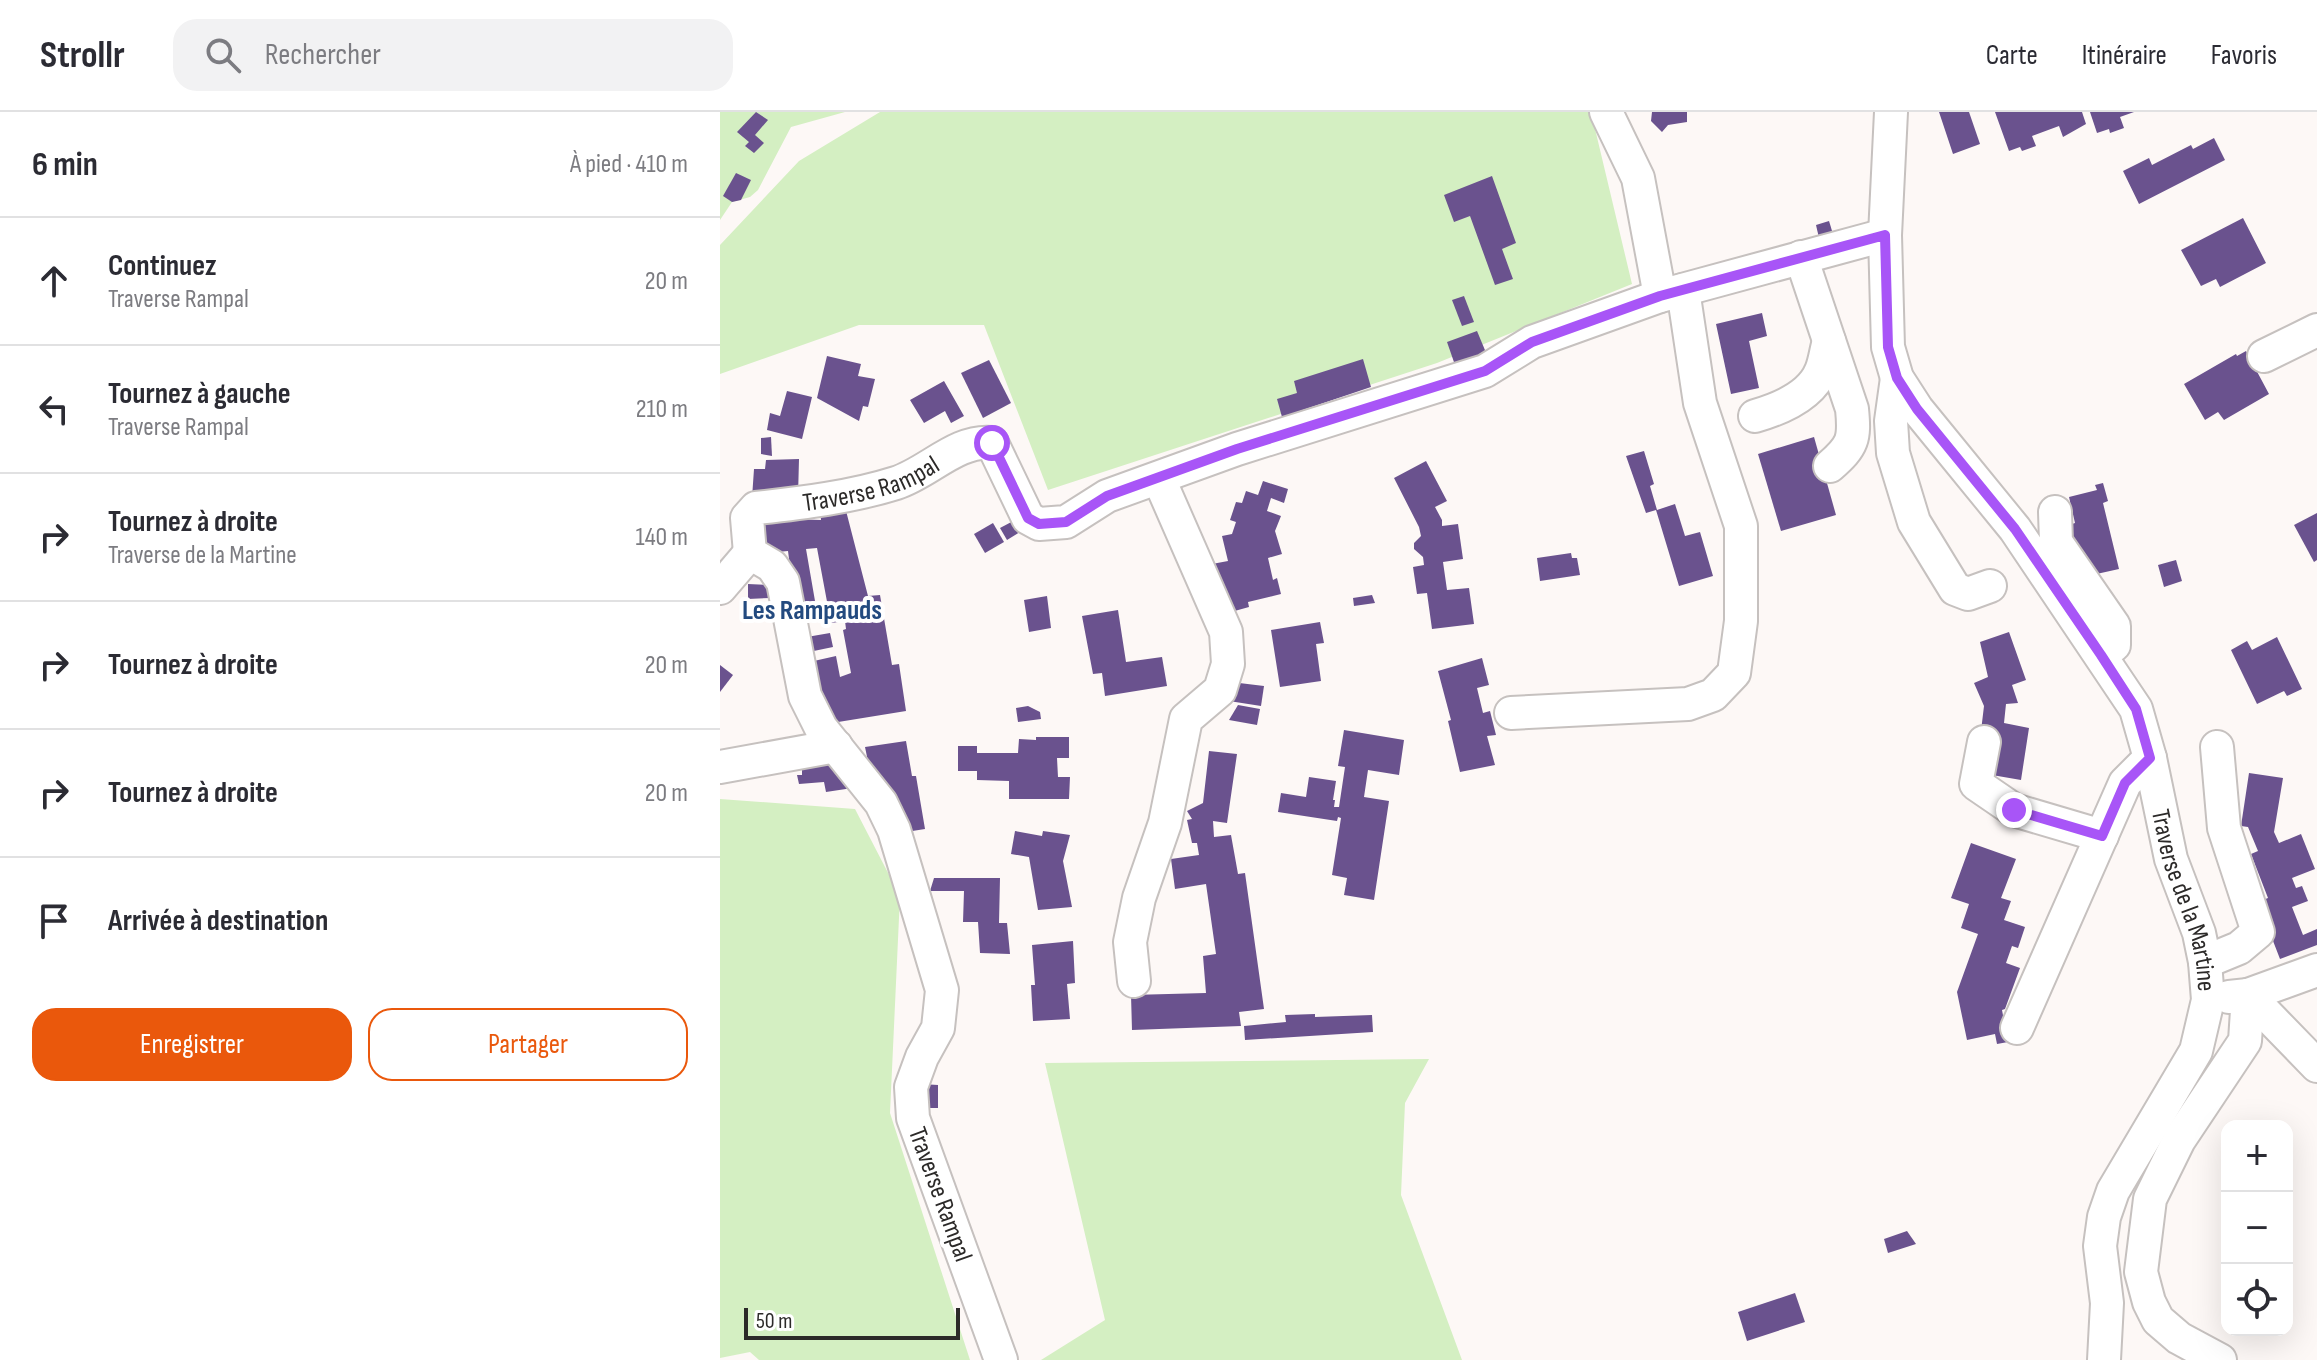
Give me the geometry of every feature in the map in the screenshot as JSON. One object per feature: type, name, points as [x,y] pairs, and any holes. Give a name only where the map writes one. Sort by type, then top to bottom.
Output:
[{"type":"street","points":[[1511,713],[1688,704],[1713,695],[1734,673],[1741,621],[1741,526],[1700,403],[1638,178],[1606,112]]},
{"type":"street","name":"Traverse de la Martine","points":[[1891,112],[1885,235],[1888,347],[1897,378],[1917,409],[2015,529],[2136,709],[2150,758],[2171,859],[2199,933],[2205,962],[2208,1000],[2196,1051],[2113,1191],[2104,1217],[2100,1246],[2107,1303],[2104,1360]]},
{"type":"street","name":"Traverse Rampal","points":[[1001,1360],[913,1118],[911,1087],[922,1057],[938,1028],[942,990],[894,830],[881,803],[821,728],[805,696],[783,582],[772,566],[750,553],[747,518],[756,508],[799,504],[898,482],[977,441],[992,443],[1028,518],[1039,524],[1066,522],[1107,496],[1250,445],[1485,371],[1532,342],[1672,293],[1885,235]]},
{"type":"street","points":[[1801,257],[1852,409],[1855,434],[1847,452],[1830,466]]},
{"type":"street","points":[[2264,356],[2315,317]]},
{"type":"street","points":[[1755,416],[1772,411],[1807,391],[1820,373],[1829,341]]},
{"type":"street","points":[[1897,378],[1891,421],[1893,453],[1914,522],[1955,589],[1968,594],[1990,586]]},
{"type":"street","points":[[1134,981],[1130,942],[1139,898],[1165,823],[1186,719],[1220,690],[1228,664],[1226,632],[1159,479]]},
{"type":"street","points":[[2055,512],[2056,542],[2114,626],[2114,645],[2101,655]]},
{"type":"street","points":[[720,588],[750,553]]},
{"type":"street","points":[[1984,742],[1976,784],[2014,810],[2102,836]]},
{"type":"street","points":[[720,767],[836,746]]},
{"type":"street","points":[[2205,962],[2239,948],[2258,932],[2224,828],[2217,747]]},
{"type":"street","points":[[2017,1028],[2125,783],[2150,758]]},
{"type":"street","points":[[2208,1000],[2248,995],[2317,970]]},
{"type":"street","points":[[2248,995],[2317,1066]]},
{"type":"street","points":[[2220,1360],[2179,1338],[2158,1320],[2149,1302],[2141,1272],[2150,1199],[2179,1140],[2245,1041],[2248,995]]},
{"type":"green space","points":[[720,112],[845,112],[791,127],[758,190],[750,197],[732,202],[720,220]]},
{"type":"green space","points":[[880,112],[1591,112],[1632,284],[1437,363],[1048,490],[984,325],[859,325],[720,374],[720,245],[799,161]]},
{"type":"green space","points":[[720,799],[855,809],[900,896],[890,1113],[970,1360],[759,1360],[750,1352],[720,1358]]},
{"type":"green space","points":[[1429,1059],[1405,1103],[1401,1195],[1462,1360],[1041,1360],[1105,1320],[1045,1063]]},
{"type":"building","points":[[756,112],[768,120],[755,135],[764,143],[754,153],[745,146],[749,142],[737,132]]},
{"type":"building","points":[[1652,112],[1687,112],[1687,122],[1668,125],[1662,132],[1651,121]]},
{"type":"building","points":[[1939,112],[1969,112],[1980,144],[1953,154]]},
{"type":"building","points":[[1995,112],[2082,112],[2086,124],[2063,137],[2059,126],[2032,136],[2036,146],[2009,151]]},
{"type":"building","points":[[2090,112],[2134,112],[2120,117],[2124,128],[2097,133]]},
{"type":"building","points":[[2214,138],[2225,160],[2139,204],[2123,171],[2149,158],[2152,165],[2191,145],[2193,149]]},
{"type":"building","points":[[736,173],[751,180],[741,200],[732,202],[723,196]]},
{"type":"building","points":[[1492,176],[1516,243],[1502,249],[1513,279],[1495,285],[1470,216],[1454,222],[1444,195]]},
{"type":"building","points":[[2243,218],[2266,263],[2220,287],[2216,279],[2201,286],[2181,250]]},
{"type":"building","points":[[1829,221],[1833,234],[1819,238],[1816,225]]},
{"type":"building","points":[[1464,296],[1474,322],[1462,326],[1452,300]]},
{"type":"building","points":[[1762,313],[1767,336],[1749,341],[1759,388],[1731,394],[1716,324]]},
{"type":"building","points":[[1477,331],[1487,355],[1455,365],[1447,342]]},
{"type":"building","points":[[2246,351],[2269,394],[2224,420],[2218,412],[2205,420],[2184,384]]},
{"type":"building","points":[[827,356],[861,364],[858,376],[875,379],[868,407],[863,406],[859,421],[817,398]]},
{"type":"building","points":[[1363,359],[1371,387],[1282,417],[1277,399],[1297,393],[1294,381]]},
{"type":"building","points":[[989,360],[1011,403],[983,418],[961,373]]},
{"type":"building","points":[[944,381],[964,416],[951,423],[945,411],[924,423],[910,400]]},
{"type":"building","points":[[787,391],[812,397],[802,439],[767,430],[770,413],[780,416]]},
{"type":"building","points":[[771,437],[772,456],[761,454],[761,438]]},
{"type":"building","points":[[1814,437],[1836,515],[1781,531],[1758,454]]},
{"type":"building","points":[[1644,451],[1654,484],[1650,486],[1657,510],[1675,504],[1685,536],[1700,532],[1713,576],[1679,586],[1656,510],[1646,513],[1626,456]]},
{"type":"building","points":[[799,459],[798,497],[752,498],[754,469],[765,469],[766,460]]},
{"type":"building","points":[[1426,461],[1447,501],[1435,507],[1442,526],[1458,524],[1463,559],[1443,562],[1447,590],[1469,588],[1474,624],[1432,629],[1427,593],[1417,594],[1413,567],[1424,565],[1423,557],[1414,549],[1414,543],[1421,536],[1394,478]]},
{"type":"building","points":[[1263,481],[1288,489],[1284,503],[1271,498],[1267,511],[1281,516],[1275,531],[1282,554],[1268,558],[1273,580],[1277,578],[1281,594],[1248,602],[1249,607],[1231,612],[1212,564],[1228,561],[1222,536],[1232,534],[1236,522],[1230,520],[1236,502],[1242,503],[1246,491],[1258,495]]},
{"type":"building","points":[[2103,483],[2108,501],[2103,503],[2119,569],[2092,575],[2076,552],[2069,525],[2075,523],[2069,497],[2097,490],[2095,485]]},
{"type":"building","points":[[844,503],[868,596],[880,595],[892,665],[899,664],[906,711],[832,723],[805,663],[836,656],[840,677],[851,673],[843,630],[846,629],[845,621],[831,623],[817,548],[806,549],[815,601],[795,605],[788,551],[767,553],[762,518],[821,520],[820,507]]},
{"type":"building","points":[[2317,513],[2317,560],[2314,562],[2294,525]]},
{"type":"building","points":[[1017,519],[1023,530],[1007,540],[1000,528]]},
{"type":"building","points":[[993,523],[1004,542],[985,553],[974,534]]},
{"type":"building","points":[[1571,553],[1572,558],[1577,558],[1580,575],[1540,581],[1537,558]]},
{"type":"building","points":[[2176,560],[2182,581],[2164,587],[2158,565]]},
{"type":"building","points":[[748,584],[770,585],[770,598],[748,599]]},
{"type":"building","points":[[1372,595],[1375,603],[1354,606],[1353,598]]},
{"type":"building","points":[[1047,596],[1051,628],[1029,632],[1024,600]]},
{"type":"building","points":[[1118,610],[1126,662],[1162,657],[1167,686],[1105,696],[1102,673],[1093,674],[1082,616]]},
{"type":"building","points":[[1320,622],[1324,643],[1316,644],[1321,681],[1280,687],[1271,630]]},
{"type":"building","points":[[2009,632],[2026,680],[2012,685],[2018,703],[2006,704],[2004,723],[2029,728],[2021,780],[1992,775],[1981,731],[1984,706],[1974,683],[1988,677],[1980,642]]},
{"type":"building","points":[[830,633],[833,647],[804,653],[801,638]]},
{"type":"building","points":[[2277,637],[2302,689],[2287,696],[2284,691],[2257,704],[2231,650],[2247,641],[2252,650]]},
{"type":"building","points":[[1482,658],[1489,685],[1477,688],[1483,713],[1490,711],[1496,735],[1487,736],[1495,765],[1460,772],[1438,671]]},
{"type":"building","points":[[720,665],[733,675],[720,692]]},
{"type":"building","points":[[1231,682],[1264,686],[1261,706],[1229,701]]},
{"type":"building","points":[[1238,705],[1260,709],[1257,725],[1229,720]]},
{"type":"building","points":[[1028,706],[1040,712],[1041,719],[1018,722],[1016,708]]},
{"type":"building","points":[[1344,730],[1404,740],[1399,775],[1368,770],[1364,797],[1389,801],[1374,900],[1344,895],[1347,878],[1332,875],[1341,818],[1338,817],[1337,821],[1278,812],[1281,793],[1306,797],[1309,777],[1336,781],[1333,800],[1334,807],[1339,807],[1345,767],[1338,766]]},
{"type":"building","points":[[1036,737],[1069,737],[1069,758],[1057,758],[1058,777],[1070,777],[1069,799],[1009,799],[1009,781],[977,780],[977,771],[958,771],[958,746],[977,746],[977,753],[1018,753],[1019,739],[1036,740]]},
{"type":"building","points":[[906,741],[925,829],[906,832],[902,806],[881,784],[881,774],[871,776],[865,747]]},
{"type":"building","points":[[1209,751],[1237,754],[1227,823],[1213,821],[1214,837],[1231,835],[1238,874],[1245,873],[1264,1009],[1239,1012],[1241,1026],[1132,1030],[1131,995],[1206,993],[1203,956],[1216,954],[1206,884],[1175,889],[1171,859],[1199,855],[1197,843],[1192,843],[1187,820],[1192,819],[1187,811],[1203,803]]},
{"type":"building","points":[[838,760],[859,787],[826,792],[824,782],[799,784],[797,775],[802,775],[802,765]]},
{"type":"building","points":[[2249,773],[2283,778],[2274,832],[2279,843],[2301,834],[2315,869],[2292,878],[2296,888],[2302,886],[2308,901],[2292,907],[2303,935],[2317,929],[2317,945],[2280,959],[2258,902],[2268,898],[2251,854],[2258,851],[2248,827],[2241,826]]},
{"type":"building","points":[[1015,831],[1042,836],[1043,831],[1070,835],[1063,861],[1072,907],[1038,910],[1029,857],[1011,854]]},
{"type":"building","points":[[1971,843],[2016,859],[2001,898],[2011,901],[2004,920],[2025,927],[2018,948],[2012,946],[2006,963],[2020,968],[2002,1010],[2008,1042],[1997,1044],[1995,1034],[1967,1040],[1957,992],[1978,934],[1961,928],[1969,904],[1951,898]]},
{"type":"building","points":[[934,878],[1000,878],[999,923],[1007,923],[1010,954],[980,953],[978,922],[963,922],[964,891],[930,891]]},
{"type":"building","points":[[1073,941],[1075,983],[1067,984],[1070,1019],[1033,1021],[1031,985],[1035,985],[1032,945]]},
{"type":"building","points":[[1315,1014],[1315,1017],[1372,1015],[1373,1032],[1245,1040],[1244,1026],[1286,1022],[1285,1015]]},
{"type":"building","points":[[922,1084],[938,1085],[938,1108],[921,1108]]},
{"type":"building","points":[[1907,1231],[1916,1244],[1888,1253],[1884,1239]]},
{"type":"building","points":[[1795,1293],[1805,1322],[1747,1341],[1738,1312]]},
{"type":"district","name":"Les Rampauds","points":[[812,609]]},
{"type":"route","points":[[992,443],[1028,518],[1039,524],[1066,522],[1107,496],[1237,449],[1485,371],[1532,342],[1660,296],[1885,235],[1888,347],[1897,378],[1917,409],[2015,529],[2101,655],[2136,709],[2150,758],[2125,783],[2102,836],[2014,810]]}]
